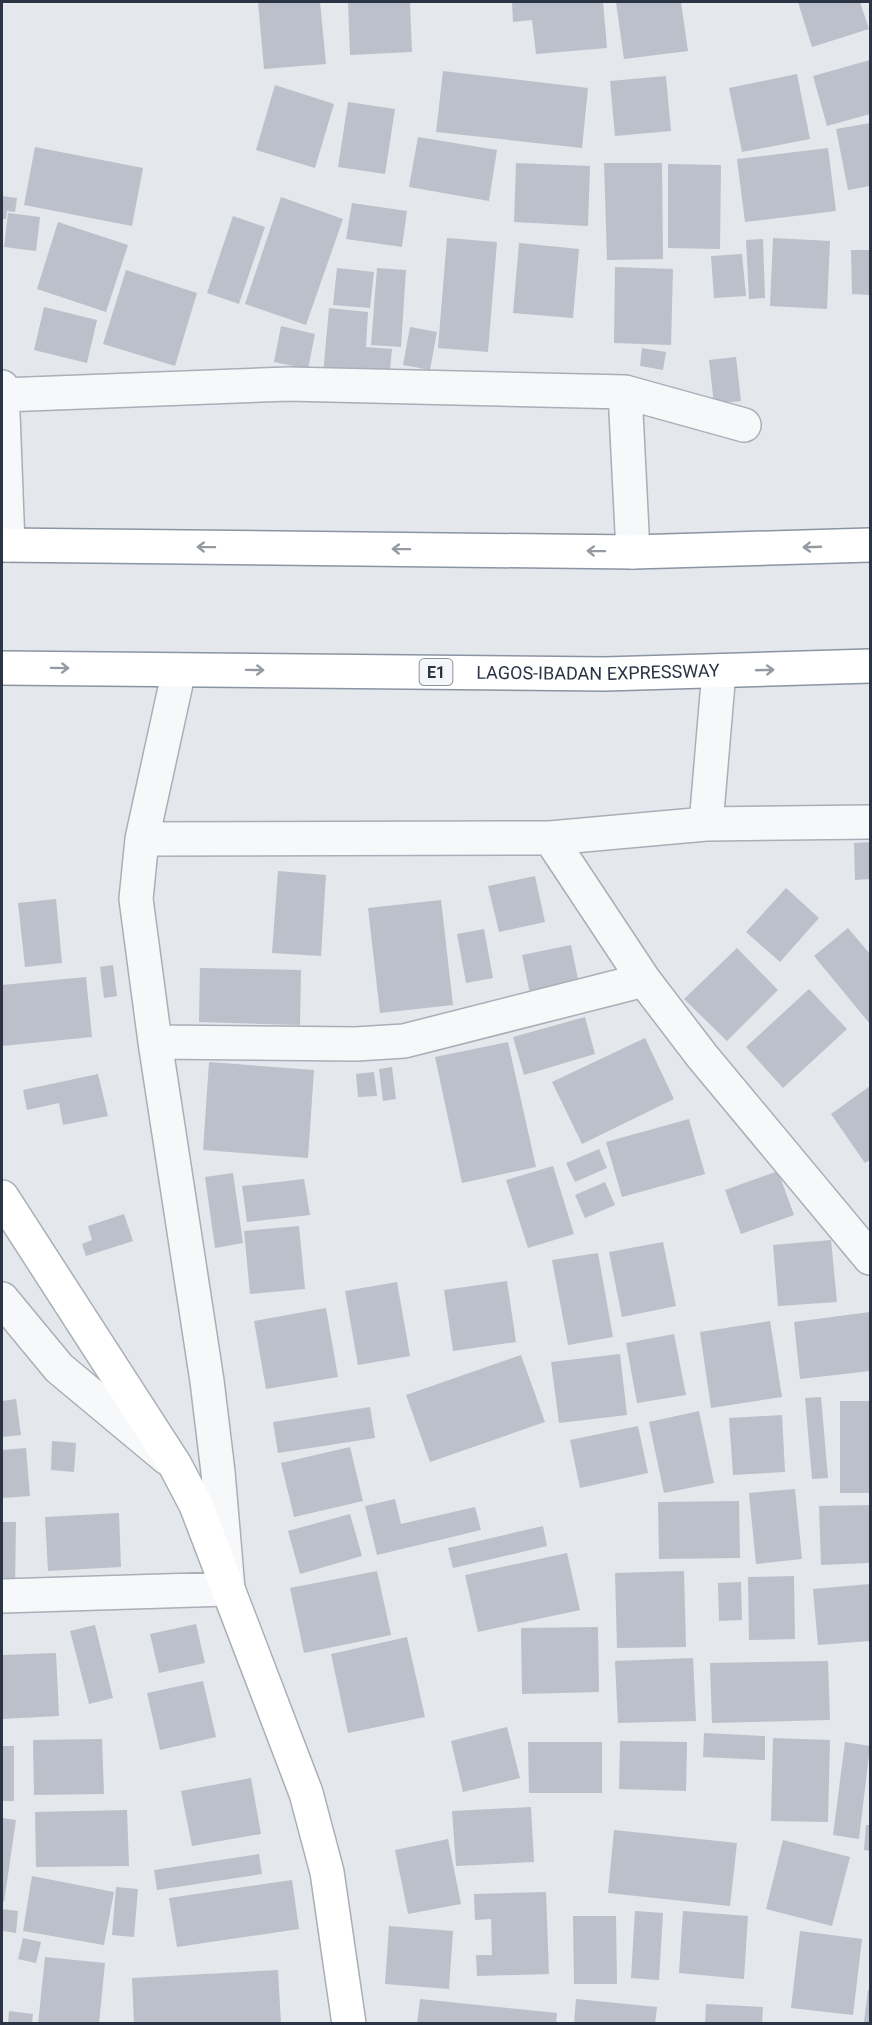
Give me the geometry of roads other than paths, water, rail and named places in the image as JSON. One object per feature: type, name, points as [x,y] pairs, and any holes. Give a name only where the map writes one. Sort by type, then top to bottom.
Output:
[{"type":"main road","points":[[5,545],[633,552],[870,545]]},
{"type":"main road","name":"LAGOS-IBADAN EXPRESSWAY","points":[[2,668],[605,674],[870,666]]},
{"type":"main road","points":[[2,1197],[175,1465],[196,1505],[306,1793],[327,1872],[349,2024]]},
{"type":"street","points":[[5,545],[2,391],[288,384],[625,392],[744,424]]},
{"type":"street","points":[[625,392],[633,552]]},
{"type":"street","points":[[2,1596],[228,1589],[218,1472],[207,1381],[155,1042],[136,899],[142,839],[179,670]]},
{"type":"street","points":[[706,824],[719,671]]},
{"type":"street","points":[[142,839],[550,838],[706,824],[870,822]]},
{"type":"street","points":[[550,838],[644,980],[702,1056],[870,1258]]},
{"type":"street","points":[[155,1042],[356,1044],[404,1041],[644,980]]},
{"type":"street","points":[[2,1299],[59,1368],[175,1465]]}]
